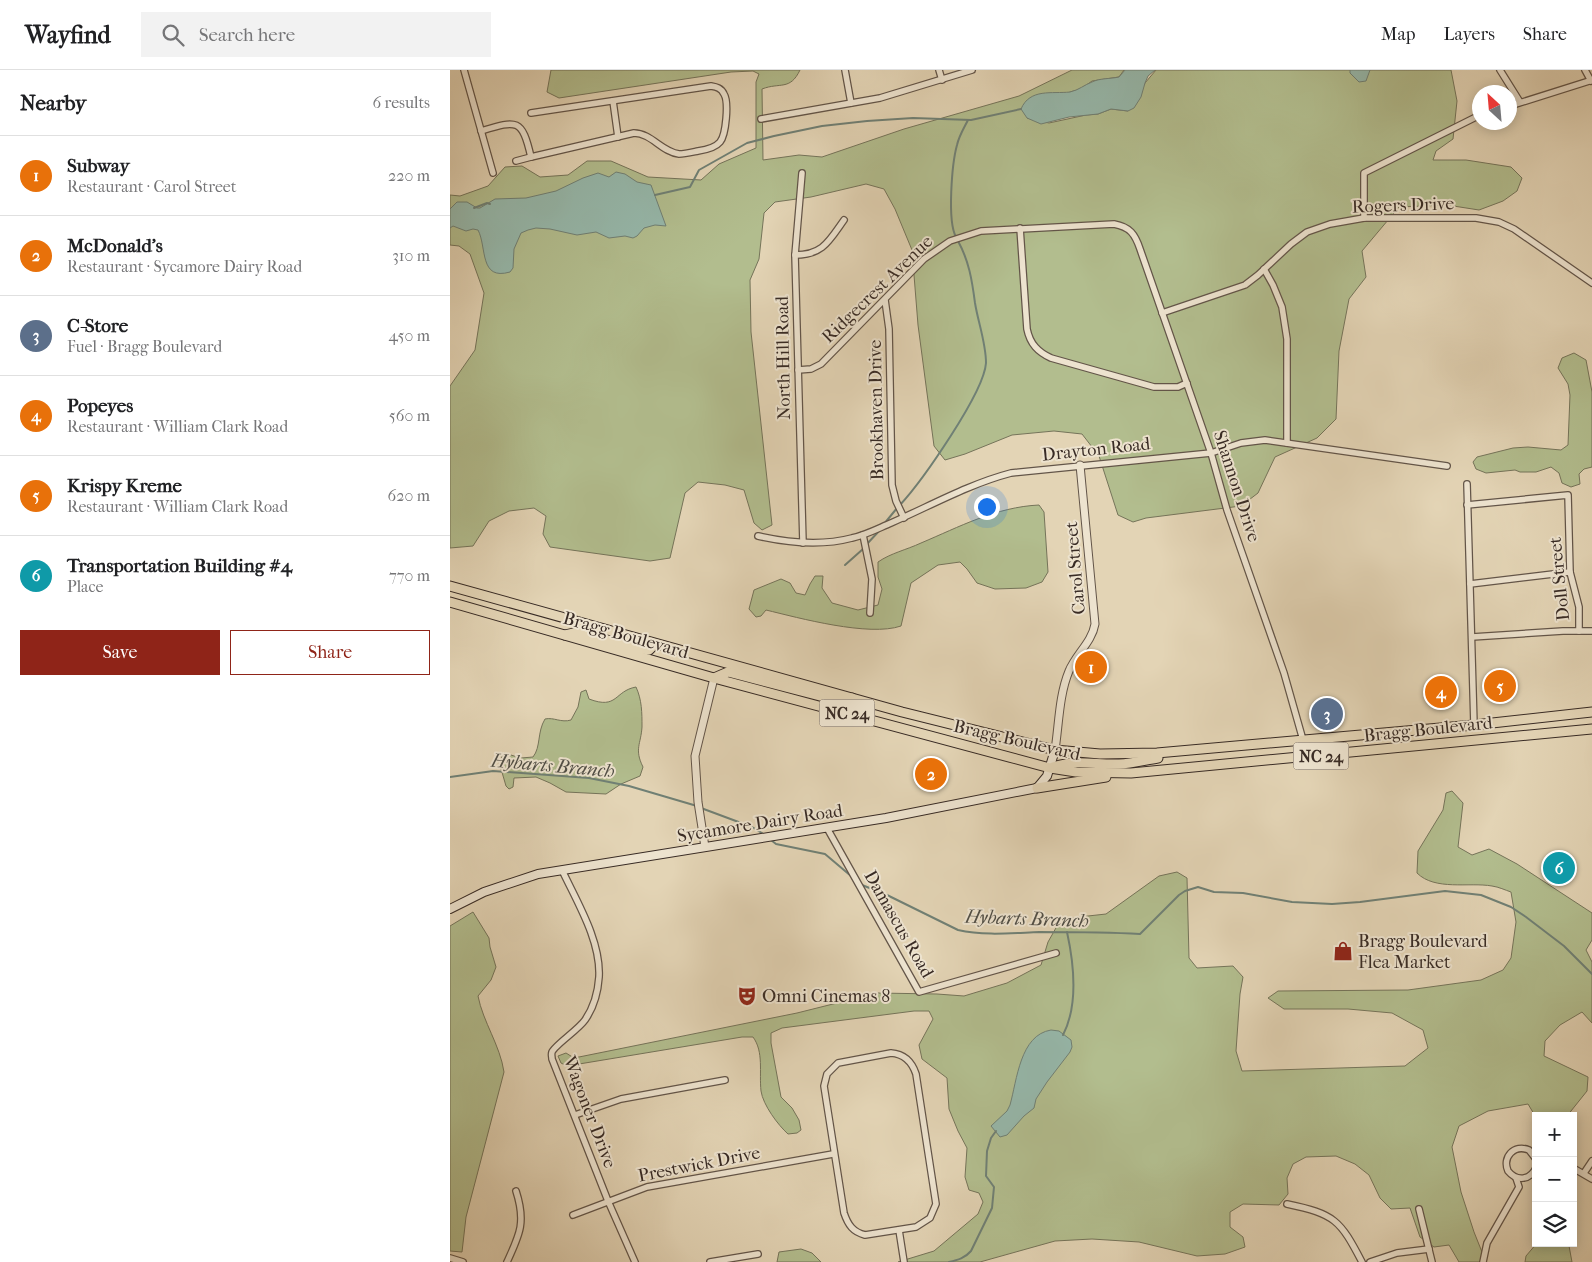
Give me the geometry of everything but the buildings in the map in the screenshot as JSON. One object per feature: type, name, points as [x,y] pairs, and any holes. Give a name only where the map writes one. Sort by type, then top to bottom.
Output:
[{"type":"main road","name":"Bragg Boulevard","points":[[450,586],[916,716],[1056,750],[1100,754],[1157,754],[1474,725],[1592,712]]},
{"type":"main road","name":"Bragg Boulevard","points":[[450,602],[714,678],[1050,768],[1076,772],[1131,772],[1592,729]]},
{"type":"main road","points":[[565,635],[578,632],[649,650],[655,644]]},
{"type":"main road","points":[[714,678],[728,672],[839,701],[853,698]]},
{"type":"main road","points":[[1037,788],[1047,776],[1056,750]]},
{"type":"main road","points":[[1050,768],[1070,762],[1120,764],[1194,750]]},
{"type":"main road","points":[[1037,788],[1131,772]]},
{"type":"main road","name":"Sycamore Dairy Road","points":[[450,909],[499,886],[538,874],[827,828],[1037,788]]},
{"type":"street","points":[[464,70],[493,172]]},
{"type":"street","points":[[845,70],[850,103]]},
{"type":"street","points":[[939,70],[942,80]]},
{"type":"street","points":[[761,119],[896,94],[972,70]]},
{"type":"street","points":[[1500,70],[1520,102]]},
{"type":"street","points":[[1517,103],[1592,80],[1585,70]]},
{"type":"street","points":[[516,161],[618,137],[640,134],[668,150],[680,154],[710,148],[720,142],[724,131],[726,108],[725,95],[719,88],[711,86],[531,113]]},
{"type":"street","points":[[613,101],[618,137]]},
{"type":"street","points":[[1364,218],[1364,173],[1472,119]]},
{"type":"street","points":[[481,131],[510,123],[516,125],[526,136],[531,157]]},
{"type":"street","name":"North Hill Road","points":[[802,173],[795,255],[803,543]]},
{"type":"street","name":"Rogers Drive","points":[[1162,313],[1245,284],[1252,280],[1290,244],[1307,232],[1330,224],[1364,218],[1476,218],[1499,222],[1514,229],[1592,283]]},
{"type":"street","points":[[795,255],[812,253],[823,248],[844,220]]},
{"type":"street","name":"Ridgecrest Avenue","points":[[798,370],[811,370],[822,364],[924,259],[950,240],[980,231],[1020,228],[1114,224],[1129,228]]},
{"type":"street","points":[[1020,228],[1027,329],[1032,344],[1038,350],[1051,358],[1154,386],[1178,386],[1187,383]]},
{"type":"street","name":"Shannon Drive","points":[[1129,228],[1140,249],[1211,453],[1227,510],[1284,673],[1303,740],[1305,757]]},
{"type":"street","points":[[1264,269],[1282,307],[1287,339],[1288,443]]},
{"type":"street","name":"Brookhaven Drive","points":[[885,300],[889,329],[892,485],[896,501],[904,518]]},
{"type":"street","name":"Drayton Road","points":[[758,536],[803,543],[835,542],[863,535],[999,476],[1080,465],[1211,453],[1248,441],[1265,440],[1447,466]]},
{"type":"street","name":"Carol Street","points":[[1056,750],[1062,692],[1065,681],[1075,659],[1092,635],[1095,624],[1080,465]]},
{"type":"street","points":[[1467,484],[1474,725]]},
{"type":"street","name":"Doll Street","points":[[1467,505],[1568,495],[1570,572],[1579,607],[1579,631]]},
{"type":"street","points":[[863,535],[872,579],[870,614]]},
{"type":"street","points":[[1470,584],[1570,572]]},
{"type":"street","points":[[1472,637],[1592,631]]},
{"type":"street","points":[[705,847],[698,802],[695,760],[714,678]]},
{"type":"street","name":"Damascus Road","points":[[827,828],[919,992],[1056,953]]},
{"type":"street","name":"Wagoner Drive","points":[[562,870],[594,939],[599,963],[599,983],[593,1006],[577,1030],[555,1048],[552,1055],[608,1201],[636,1262]]},
{"type":"street","points":[[891,1053],[899,1054],[912,1063],[916,1074],[937,1200],[934,1211],[927,1221],[916,1227],[899,1230],[865,1235],[858,1233],[851,1228],[844,1213],[823,1090],[825,1078],[829,1071],[838,1063],[891,1053]]},
{"type":"street","points":[[575,1115],[621,1099],[725,1080]]},
{"type":"street","points":[[1483,1262],[1487,1243],[1519,1188],[1516,1178],[1508,1171],[1506,1166],[1508,1156],[1511,1152],[1525,1148],[1533,1153],[1535,1157]]},
{"type":"street","name":"Prestwick Drive","points":[[573,1215],[647,1187],[833,1154]]},
{"type":"street","points":[[1584,1173],[1592,1161]]},
{"type":"street","points":[[1577,1170],[1592,1178]]},
{"type":"street","points":[[1516,1178],[1527,1178],[1532,1174]]},
{"type":"street","points":[[507,1262],[516,1244],[522,1225],[521,1207],[516,1191]]},
{"type":"street","points":[[1288,1204],[1318,1211],[1332,1218],[1344,1230],[1362,1262]]},
{"type":"street","points":[[1419,1209],[1432,1262]]},
{"type":"street","points":[[899,1230],[904,1262]]},
{"type":"street","points":[[1370,1262],[1397,1254],[1429,1249]]},
{"type":"street","points":[[710,1262],[758,1254]]},
{"type":"street","points":[[450,1258],[464,1262]]},
{"type":"green space","points":[[551,70],[800,70],[792,81],[784,85],[762,89],[763,160],[799,155],[822,157],[904,129],[1019,96],[1072,70],[1124,70],[1119,77],[1092,81],[1081,89],[1070,92],[1027,118],[1049,123],[1098,114],[1111,109],[1128,111],[1145,83],[1156,70],[1451,70],[1457,101],[1453,139],[1436,151],[1433,160],[1466,160],[1511,167],[1522,178],[1517,191],[1503,201],[1479,210],[1447,205],[1399,207],[1362,251],[1366,277],[1349,299],[1339,351],[1336,419],[1317,438],[1275,457],[1258,493],[1241,506],[1146,518],[1133,522],[1118,515],[1099,456],[1082,434],[1054,431],[1012,435],[945,460],[934,446],[918,325],[912,250],[895,209],[884,189],[866,184],[811,197],[775,202],[764,213],[759,259],[750,280],[751,332],[772,525],[762,530],[754,523],[744,490],[725,485],[698,482],[685,493],[670,558],[650,561],[550,547],[543,534],[546,516],[534,508],[509,511],[489,521],[473,546],[450,548],[450,386],[475,350],[484,293],[470,254],[459,246],[450,245],[450,195],[460,196],[488,186],[505,167],[522,166],[540,177],[568,175],[587,161],[611,161],[648,177],[701,180],[719,164],[756,148],[756,82],[759,74],[753,71],[731,72],[559,98],[547,92]]},
{"type":"green space","points":[[1574,353],[1586,360],[1592,392],[1592,467],[1584,469],[1579,474],[1580,484],[1571,487],[1562,483],[1559,473],[1551,467],[1536,472],[1520,472],[1515,470],[1486,473],[1476,469],[1473,462],[1477,457],[1513,448],[1528,447],[1561,450],[1568,445],[1570,395],[1568,384],[1558,368],[1562,358]]},
{"type":"green space","points":[[1039,505],[1044,512],[1048,572],[1042,582],[1026,588],[995,589],[977,583],[960,562],[938,565],[911,583],[901,626],[887,629],[853,628],[766,610],[761,616],[756,617],[749,609],[754,590],[781,579],[790,583],[796,593],[805,595],[815,576],[823,576],[822,588],[832,603],[858,610],[878,605],[882,589],[878,577],[878,562],[964,524],[1008,510]]},
{"type":"green space","points":[[636,687],[642,712],[642,727],[638,751],[643,767],[640,776],[621,784],[606,794],[566,792],[536,777],[514,778],[513,787],[509,789],[506,786],[499,762],[504,753],[521,758],[533,757],[545,719],[571,720],[578,707],[581,692],[586,690],[589,699],[605,702],[611,701],[623,692]]},
{"type":"green space","points":[[1452,791],[1463,803],[1458,847],[1472,855],[1489,849],[1517,864],[1592,913],[1592,940],[1586,950],[1592,962],[1592,1023],[1582,1012],[1560,1025],[1545,1041],[1544,1056],[1588,1077],[1587,1091],[1570,1112],[1533,1112],[1528,1104],[1488,1111],[1459,1126],[1452,1147],[1461,1192],[1486,1262],[1459,1262],[1449,1245],[1434,1247],[1420,1237],[1410,1208],[1391,1209],[1380,1198],[1369,1175],[1355,1164],[1336,1156],[1306,1157],[1293,1164],[1287,1178],[1288,1194],[1279,1205],[1243,1204],[1230,1212],[1230,1227],[1243,1237],[1245,1247],[1225,1254],[1197,1256],[1139,1242],[1092,1239],[1055,1241],[980,1262],[898,1262],[934,1251],[978,1214],[983,1202],[979,1193],[969,1190],[965,1177],[967,1148],[949,1109],[947,1078],[922,1059],[919,1045],[933,1019],[929,1011],[914,1011],[782,1028],[771,1033],[771,1043],[781,1097],[792,1108],[799,1120],[801,1130],[797,1133],[788,1134],[776,1120],[762,1096],[759,1049],[753,1037],[742,1037],[567,1066],[561,1063],[558,1056],[566,1053],[574,1058],[797,1013],[877,993],[964,996],[1007,983],[1041,965],[1048,942],[1061,919],[1106,914],[1159,876],[1177,872],[1187,878],[1189,958],[1197,968],[1233,966],[1243,977],[1236,1051],[1242,1071],[1405,1066],[1428,1048],[1423,1030],[1392,1013],[1348,1009],[1284,1009],[1268,998],[1278,991],[1408,990],[1481,980],[1503,970],[1511,958],[1516,922],[1511,892],[1492,886],[1453,885],[1433,882],[1424,879],[1417,873],[1418,851],[1443,810],[1446,793]]},
{"type":"green space","points":[[473,912],[489,938],[496,967],[491,980],[478,996],[480,1006],[499,1052],[504,1072],[466,1217],[462,1252],[450,1251],[450,926]]},
{"type":"green space","points":[[1534,1247],[1569,1247],[1572,1262],[1525,1262],[1526,1256]]},
{"type":"green space","points":[[801,1249],[812,1253],[821,1262],[777,1262],[779,1252]]},
{"type":"shaded area","points":[[1125,70],[1155,70],[1148,76],[1141,97],[1134,108],[1128,111],[1111,109],[1098,114],[1069,117],[1041,124],[1027,118],[1021,109],[1025,102],[1036,95],[1070,92],[1095,81],[1119,77]]},
{"type":"shaded area","points":[[1350,70],[1370,70],[1366,81],[1359,82],[1350,73]]},
{"type":"shaded area","points":[[616,172],[625,174],[637,182],[651,185],[666,226],[655,225],[644,228],[633,238],[625,236],[609,238],[596,232],[577,235],[550,229],[536,228],[528,230],[521,233],[514,249],[513,268],[510,272],[500,273],[493,272],[489,267],[478,230],[466,231],[453,226],[450,228],[450,209],[457,202],[467,202],[480,208],[495,199],[526,198],[556,191],[598,173],[609,177]]},
{"type":"shaded area","points":[[1051,1030],[1059,1031],[1071,1040],[1072,1047],[1070,1052],[1036,1099],[1034,1108],[1007,1135],[1000,1137],[991,1126],[1007,1111],[1010,1105],[1026,1049],[1032,1040]]},
{"type":"waterway","points":[[655,195],[690,187],[699,170],[747,143],[774,136],[822,126],[867,121],[913,118],[971,120],[1021,109]]},
{"type":"waterway","points":[[956,237],[953,229],[951,206],[952,178],[958,142],[968,120]]},
{"type":"waterway","points":[[474,208],[487,203],[490,204]]},
{"type":"waterway","points":[[900,505],[951,436],[983,377],[986,363],[985,348],[976,310],[970,271],[958,241]]},
{"type":"waterway","points":[[884,524],[897,508]]},
{"type":"waterway","points":[[866,545],[880,530]]},
{"type":"waterway","points":[[845,565],[863,549]]},
{"type":"waterway","name":"Hybarts Branch","points":[[450,777],[493,771],[589,778],[629,786],[697,806]]},
{"type":"waterway","name":"Hybarts Branch","points":[[701,808],[752,827],[765,835]]},
{"type":"waterway","name":"Hybarts Branch","points":[[771,840],[776,844],[825,854],[851,876]]},
{"type":"waterway","name":"Hybarts Branch","points":[[862,885],[887,895],[958,930],[988,934],[1039,932],[1140,934],[1179,895],[1198,887],[1214,892],[1243,893],[1292,902],[1332,904],[1445,891],[1481,895],[1511,907],[1526,917],[1564,946],[1592,974]]},
{"type":"waterway","points":[[1063,1035],[1071,1010],[1074,984],[1072,957],[1067,932]]},
{"type":"waterway","points":[[949,1262],[961,1258],[971,1251],[992,1208],[994,1187],[986,1176],[987,1151],[991,1138],[996,1131]]},
{"type":"place","name":"Subway","points":[[1091,667]]},
{"type":"place","name":"Krispy Kreme","points":[[1500,686]]},
{"type":"place","name":"Popeyes","points":[[1441,692]]},
{"type":"place","name":"C-Store","points":[[1327,714]]},
{"type":"place","name":"McDonald's","points":[[931,774]]},
{"type":"place","name":"Transportation Building #4","points":[[1559,868]]},
{"type":"place","name":"Bragg Boulevard Flea Market","points":[[1343,951]]},
{"type":"place","name":"Omni Cinemas 8","points":[[747,996]]}]
